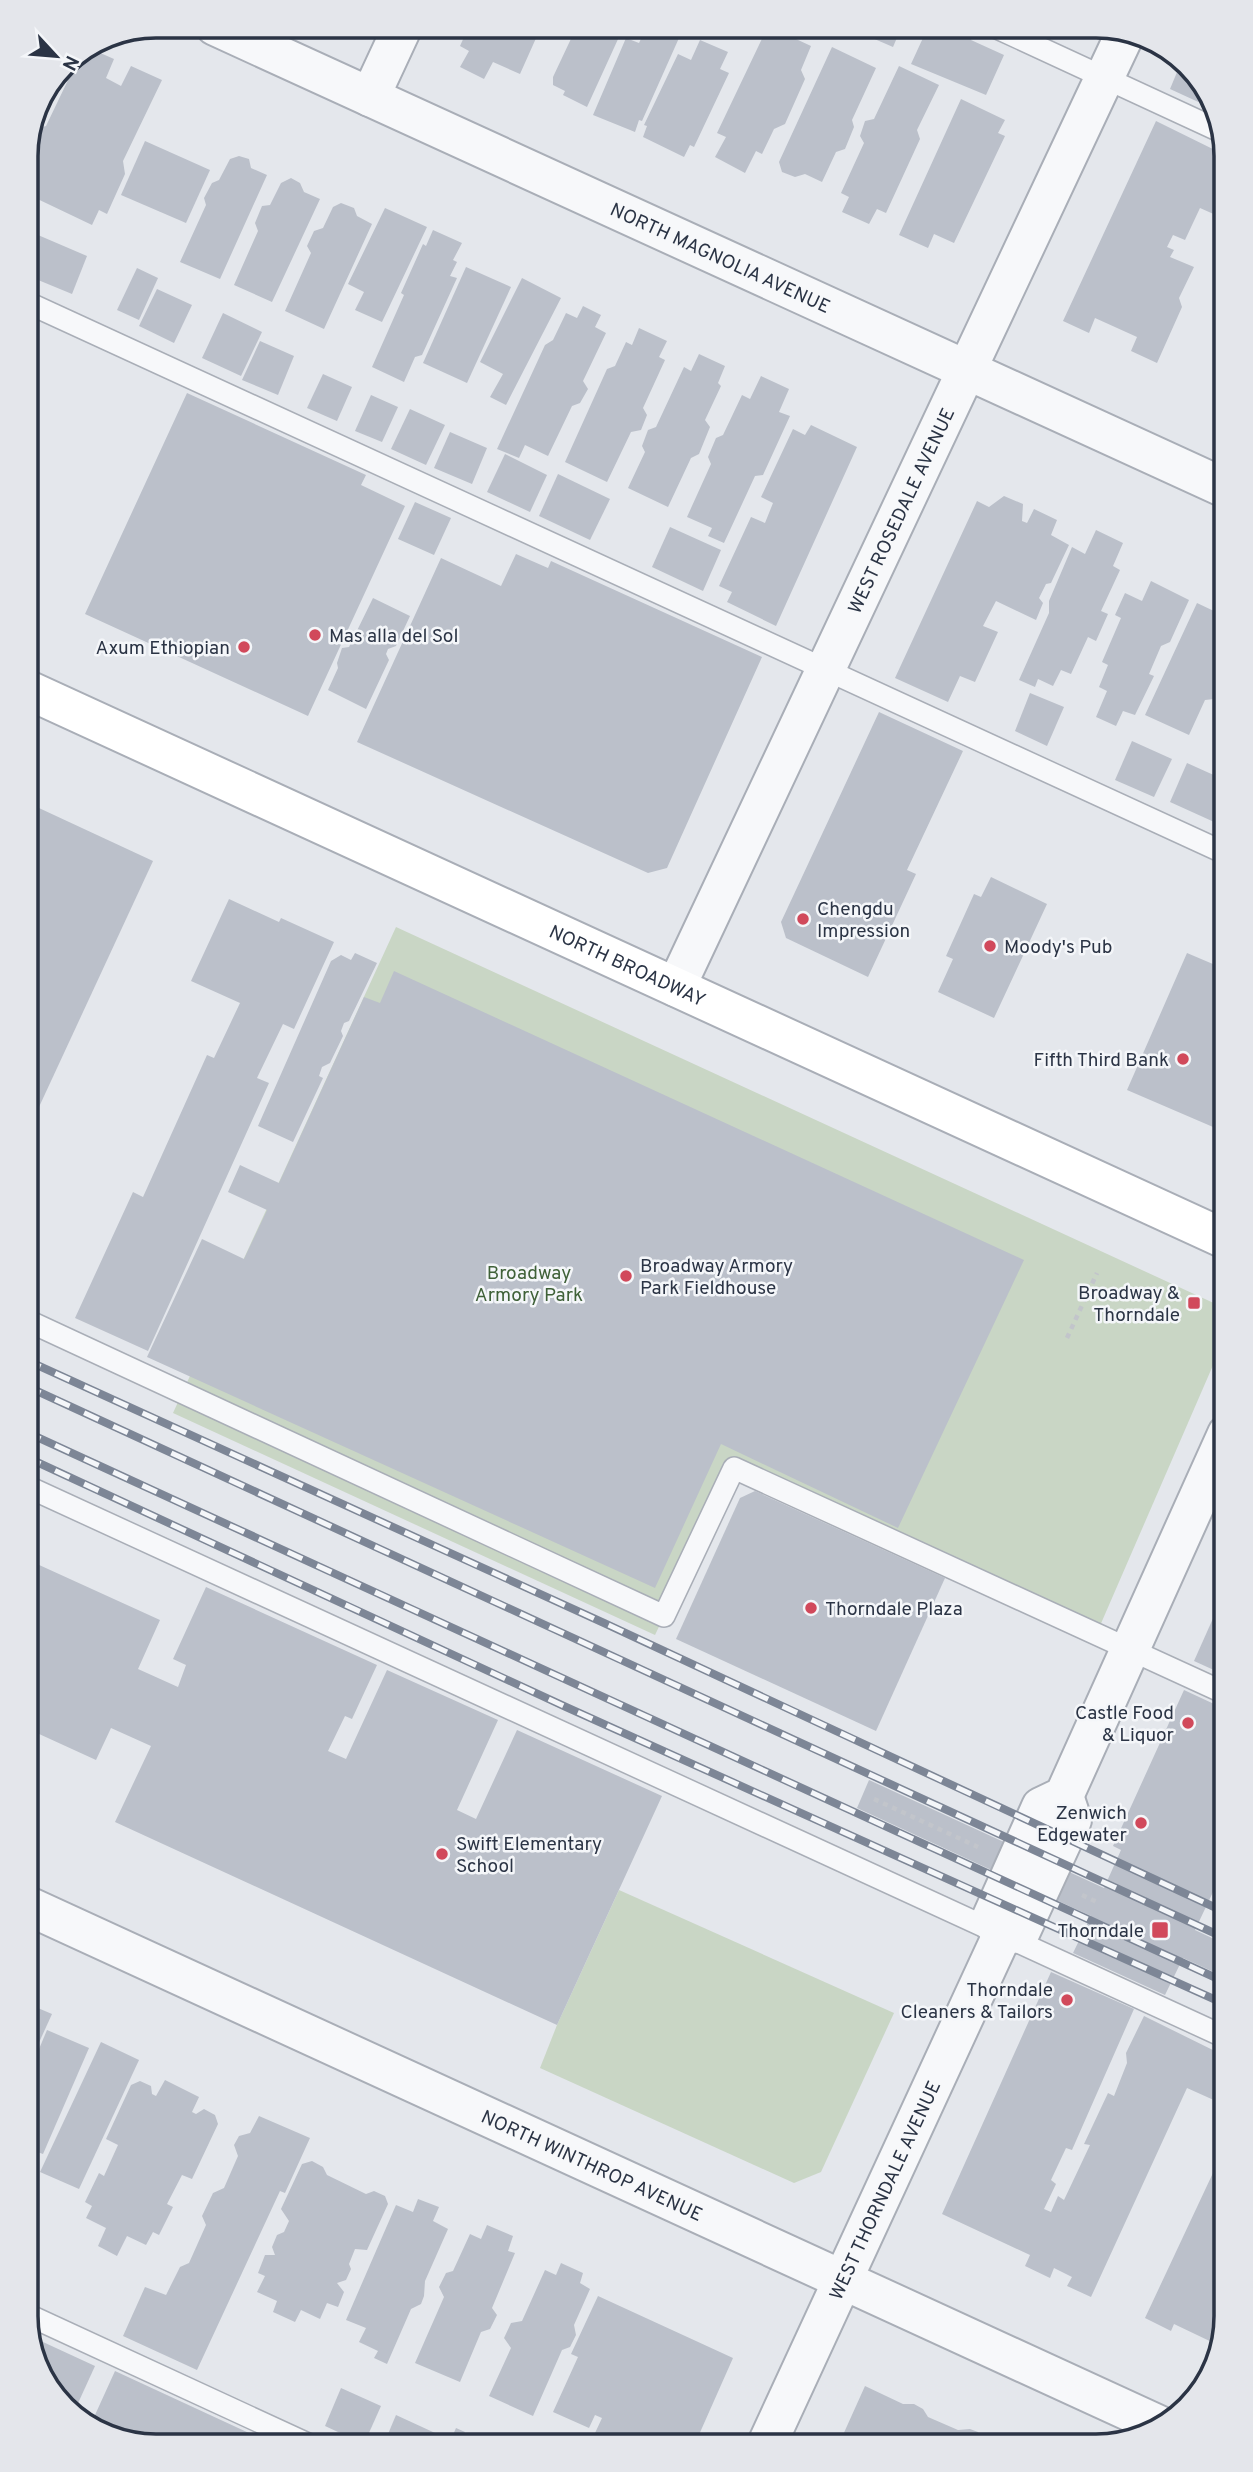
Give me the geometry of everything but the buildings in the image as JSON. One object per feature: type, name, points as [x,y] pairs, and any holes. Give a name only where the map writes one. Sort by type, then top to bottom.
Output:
[{"type":"main road","name":"NORTH BROADWAY","points":[[39,695],[1214,1234]]},
{"type":"street","name":"NORTH MAGNOLIA AVENUE","points":[[241,38],[1214,483]]},
{"type":"street","points":[[370,97],[397,38]]},
{"type":"street","name":"WEST ROSEDALE AVENUE","points":[[676,987],[1122,41]]},
{"type":"street","points":[[1002,1935],[990,1919],[1041,1807],[1064,1796],[1214,1463]]},
{"type":"street","name":"NORTH WINTHROP AVENUE","points":[[38,1911],[1150,2421]]},
{"type":"street","name":"WEST THORNDALE AVENUE","points":[[772,2434],[1002,1935]]},
{"type":"lane","points":[[1021,39],[1210,126]]},
{"type":"lane","points":[[39,308],[1214,848]]},
{"type":"lane","points":[[38,1326],[664,1616],[734,1468],[1214,1688]]},
{"type":"lane","points":[[38,1492],[1214,2032]]},
{"type":"lane","points":[[38,2320],[286,2433]]},
{"type":"path","points":[[1067,1338],[1097,1273]]},
{"type":"path","points":[[874,1799],[979,1848]]},
{"type":"path","points":[[1077,1893],[1097,1902]]},
{"type":"green space","name":"Broadway Armory Park","points":[[396,927],[1214,1303],[1214,1363],[1096,1635],[735,1468],[655,1635],[173,1413]]},
{"type":"green space","points":[[619,1890],[894,2013],[821,2172],[794,2183],[540,2068]]},
{"type":"railway","points":[[38,1366],[604,1623],[1214,1907]]},
{"type":"railway","points":[[38,1392],[1214,1933]]},
{"type":"railway","points":[[38,1438],[1214,1977]]},
{"type":"railway","points":[[38,1463],[566,1707],[1214,1999]]},
{"type":"place","name":"Mas alla del Sol","points":[[315,635]]},
{"type":"place","name":"Axum Ethiopian","points":[[244,647]]},
{"type":"place","name":"Chengdu Impression","points":[[803,919]]},
{"type":"place","name":"Moody's Pub","points":[[990,946]]},
{"type":"place","name":"Fifth Third Bank","points":[[1183,1059]]},
{"type":"place","name":"Broadway Armory Park Fieldhouse","points":[[626,1276]]},
{"type":"place","name":"Broadway & Thorndale","points":[[1194,1303]]},
{"type":"place","name":"Thorndale Plaza","points":[[811,1608]]},
{"type":"place","name":"Castle Food & Liquor","points":[[1188,1723]]},
{"type":"place","name":"Zenwich Edgewater","points":[[1141,1823]]},
{"type":"place","name":"Swift Elementary School","points":[[442,1854]]},
{"type":"place","name":"Thorndale","points":[[1160,1930]]},
{"type":"place","name":"Thorndale Cleaners & Tailors","points":[[1067,2000]]}]
